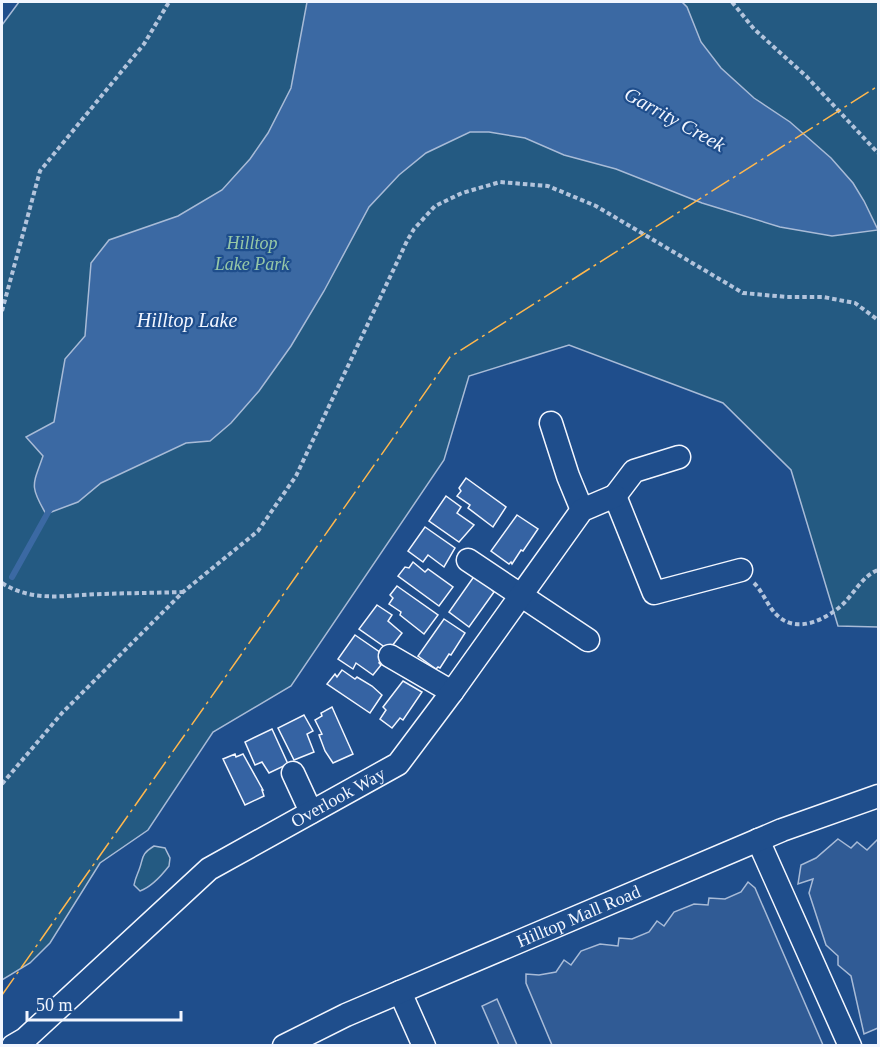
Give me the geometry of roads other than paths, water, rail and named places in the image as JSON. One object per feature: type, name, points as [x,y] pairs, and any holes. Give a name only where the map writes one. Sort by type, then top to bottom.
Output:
[{"type":"street","points":[[551,423],[582,510],[615,496],[634,471],[680,457]]},
{"type":"street","points":[[615,496],[654,593],[741,570]]},
{"type":"street","name":"Overlook Way","points":[[13,1046],[25,1039],[209,869],[398,764],[453,692],[582,510]]},
{"type":"street","points":[[468,560],[588,640]]},
{"type":"street","points":[[390,656],[453,692]]},
{"type":"street","points":[[292,773],[311,812]]},
{"type":"street","name":"Hilltop Mall Road","points":[[284,1046],[320,1027],[400,992],[758,840],[828,812],[879,796]]},
{"type":"street","points":[[758,840],[850,1046]]},
{"type":"street","points":[[400,992],[424,1046]]},
{"type":"water","name":"Hilltop Lake","points":[[307,2],[682,2],[687,7],[701,42],[721,68],[754,98],[790,122],[831,158],[853,183],[878,230],[832,236],[780,227],[702,203],[616,169],[564,155],[525,138],[489,132],[470,132],[426,153],[399,175],[369,207],[324,291],[291,346],[259,391],[231,423],[210,441],[186,443],[101,483],[78,502],[46,514],[37,497],[34,485],[43,456],[26,437],[54,422],[65,359],[85,336],[91,263],[109,240],[178,216],[222,190],[250,159],[268,133],[291,88]]},
{"type":"waterway","points":[[12,577],[51,507]]},
{"type":"water label","name":"Garrity Creek","points":[[675,119]]},
{"type":"park label","name":"Hilltop Lake Park","points":[[252,253]]}]
